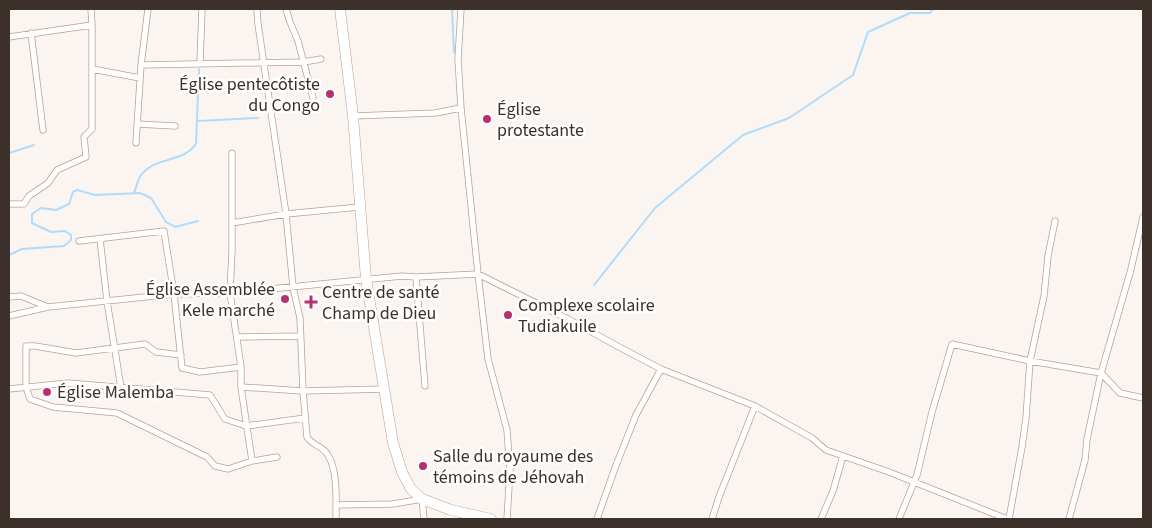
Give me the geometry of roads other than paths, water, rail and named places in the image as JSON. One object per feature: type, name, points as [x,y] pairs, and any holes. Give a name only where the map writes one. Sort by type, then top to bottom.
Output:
[{"type":"highway","points":[[340,9],[352,116],[366,279],[393,442],[402,472],[411,489],[422,499],[451,515],[491,519]]},
{"type":"street","points":[[9,204],[24,204],[29,196],[48,183],[57,170],[86,157],[84,137],[92,129],[91,9]]},
{"type":"street","points":[[136,143],[141,65],[148,9]]},
{"type":"street","points":[[200,63],[202,9]]},
{"type":"street","points":[[257,9],[286,214],[294,288],[300,318],[305,418],[308,437],[311,443],[321,447],[328,454],[333,466],[336,519]]},
{"type":"street","points":[[286,9],[298,41],[313,98]]},
{"type":"street","points":[[461,9],[458,59],[461,108],[488,359],[507,430],[510,470],[507,519]]},
{"type":"street","points":[[9,37],[92,25]]},
{"type":"street","points":[[30,34],[43,130]]},
{"type":"street","points":[[141,65],[303,62],[321,59]]},
{"type":"street","points":[[92,69],[140,78]]},
{"type":"street","points":[[352,116],[435,113],[461,108]]},
{"type":"street","points":[[137,124],[176,126]]},
{"type":"street","points":[[232,154],[230,293],[252,461]]},
{"type":"street","points":[[232,223],[286,214],[359,207]]},
{"type":"street","points":[[1069,519],[1085,460],[1087,439],[1101,373],[1130,273],[1143,217]]},
{"type":"street","points":[[9,316],[48,308],[174,294],[230,293],[294,288],[402,276],[478,274],[568,319],[661,369],[755,406],[812,438],[826,450],[889,472],[1008,519],[1025,428],[1030,361],[1044,296],[1048,256],[1055,221]]},
{"type":"street","points":[[79,240],[164,231],[174,294],[182,368],[200,372],[241,366]]},
{"type":"street","points":[[100,239],[107,301],[121,388]]},
{"type":"street","points":[[416,277],[426,386]]},
{"type":"street","points":[[9,297],[21,296],[48,308]]},
{"type":"street","points":[[236,337],[300,336]]},
{"type":"street","points":[[181,355],[156,352],[145,344],[76,353],[26,346],[26,387],[30,399],[54,407],[117,413],[207,457],[215,466],[228,469],[252,461],[277,457]]},
{"type":"street","points":[[899,519],[914,483],[952,344],[1030,361],[1101,373],[1120,393],[1143,398]]},
{"type":"street","points":[[597,519],[636,415],[661,369]]},
{"type":"street","points":[[9,389],[68,384],[210,395],[225,419],[246,426],[305,418]]},
{"type":"street","points":[[241,387],[303,391],[385,389]]},
{"type":"street","points":[[712,519],[755,406]]},
{"type":"street","points":[[821,519],[833,491],[843,456]]},
{"type":"street","points":[[336,505],[392,504],[422,499],[424,519]]},
{"type":"waterway","points":[[452,9],[454,52]]},
{"type":"waterway","points":[[594,285],[655,208],[743,135],[789,118],[853,75],[868,32],[910,13],[930,13],[933,9]]},
{"type":"waterway","points":[[134,193],[141,175],[147,169],[184,154],[196,144],[199,69]]},
{"type":"waterway","points":[[198,121],[258,118]]},
{"type":"waterway","points":[[9,153],[34,145]]},
{"type":"waterway","points":[[9,255],[22,249],[64,246],[71,240],[71,235],[65,231],[51,232],[32,223],[32,214],[41,208],[56,210],[69,204],[73,192],[77,190],[95,195],[140,193],[151,198],[166,222],[175,227],[198,221]]},
{"type":"place","name":"Église pentecôtiste du Congo","points":[[330,94]]},
{"type":"place","name":"Église protestante","points":[[487,119]]},
{"type":"place","name":"Église Assemblée Kele marché","points":[[285,299]]},
{"type":"place","name":"Centre de santé Champ de Dieu","points":[[311,302]]},
{"type":"place","name":"Complexe scolaire Tudiakuile","points":[[508,315]]},
{"type":"place","name":"Église Malemba","points":[[47,392]]},
{"type":"place","name":"Salle du royaume des témoins de Jéhovah","points":[[423,466]]}]
